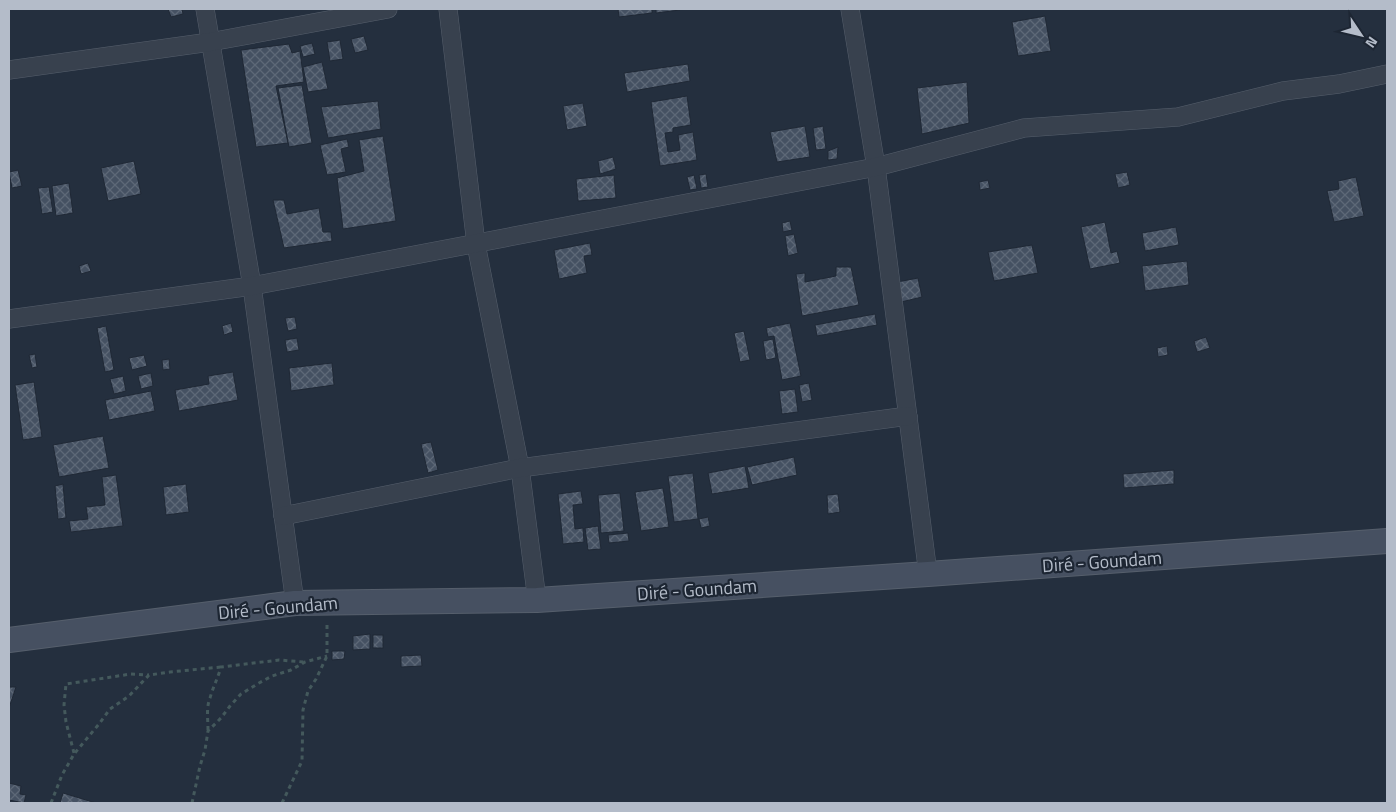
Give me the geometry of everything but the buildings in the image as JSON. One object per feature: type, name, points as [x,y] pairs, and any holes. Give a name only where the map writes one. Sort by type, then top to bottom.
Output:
[{"type":"main road","name":"Diré - Goundam","points":[[9,640],[295,603],[537,600],[1387,541]]},
{"type":"street","points":[[205,9],[252,286],[295,603]]},
{"type":"street","points":[[9,70],[210,42],[388,9]]},
{"type":"street","points":[[448,9],[476,244],[520,468],[537,600]]},
{"type":"street","points":[[850,9],[876,167],[928,574]]},
{"type":"street","points":[[9,319],[252,286],[476,244],[876,167],[1024,128],[1178,117],[1283,91],[1339,84],[1387,74]]},
{"type":"street","points":[[283,516],[520,468],[908,416]]},
{"type":"path","points":[[282,803],[302,761],[304,710],[308,691],[327,656],[327,603]]},
{"type":"path","points":[[208,731],[241,694],[272,676],[291,670],[305,662],[327,656]]},
{"type":"path","points":[[74,754],[64,705],[66,684],[131,674],[149,675],[279,660],[305,662]]},
{"type":"path","points":[[192,803],[205,750],[208,731],[209,699],[221,667]]},
{"type":"path","points":[[51,803],[62,775],[74,754],[100,724],[110,709],[129,696],[149,675]]}]
